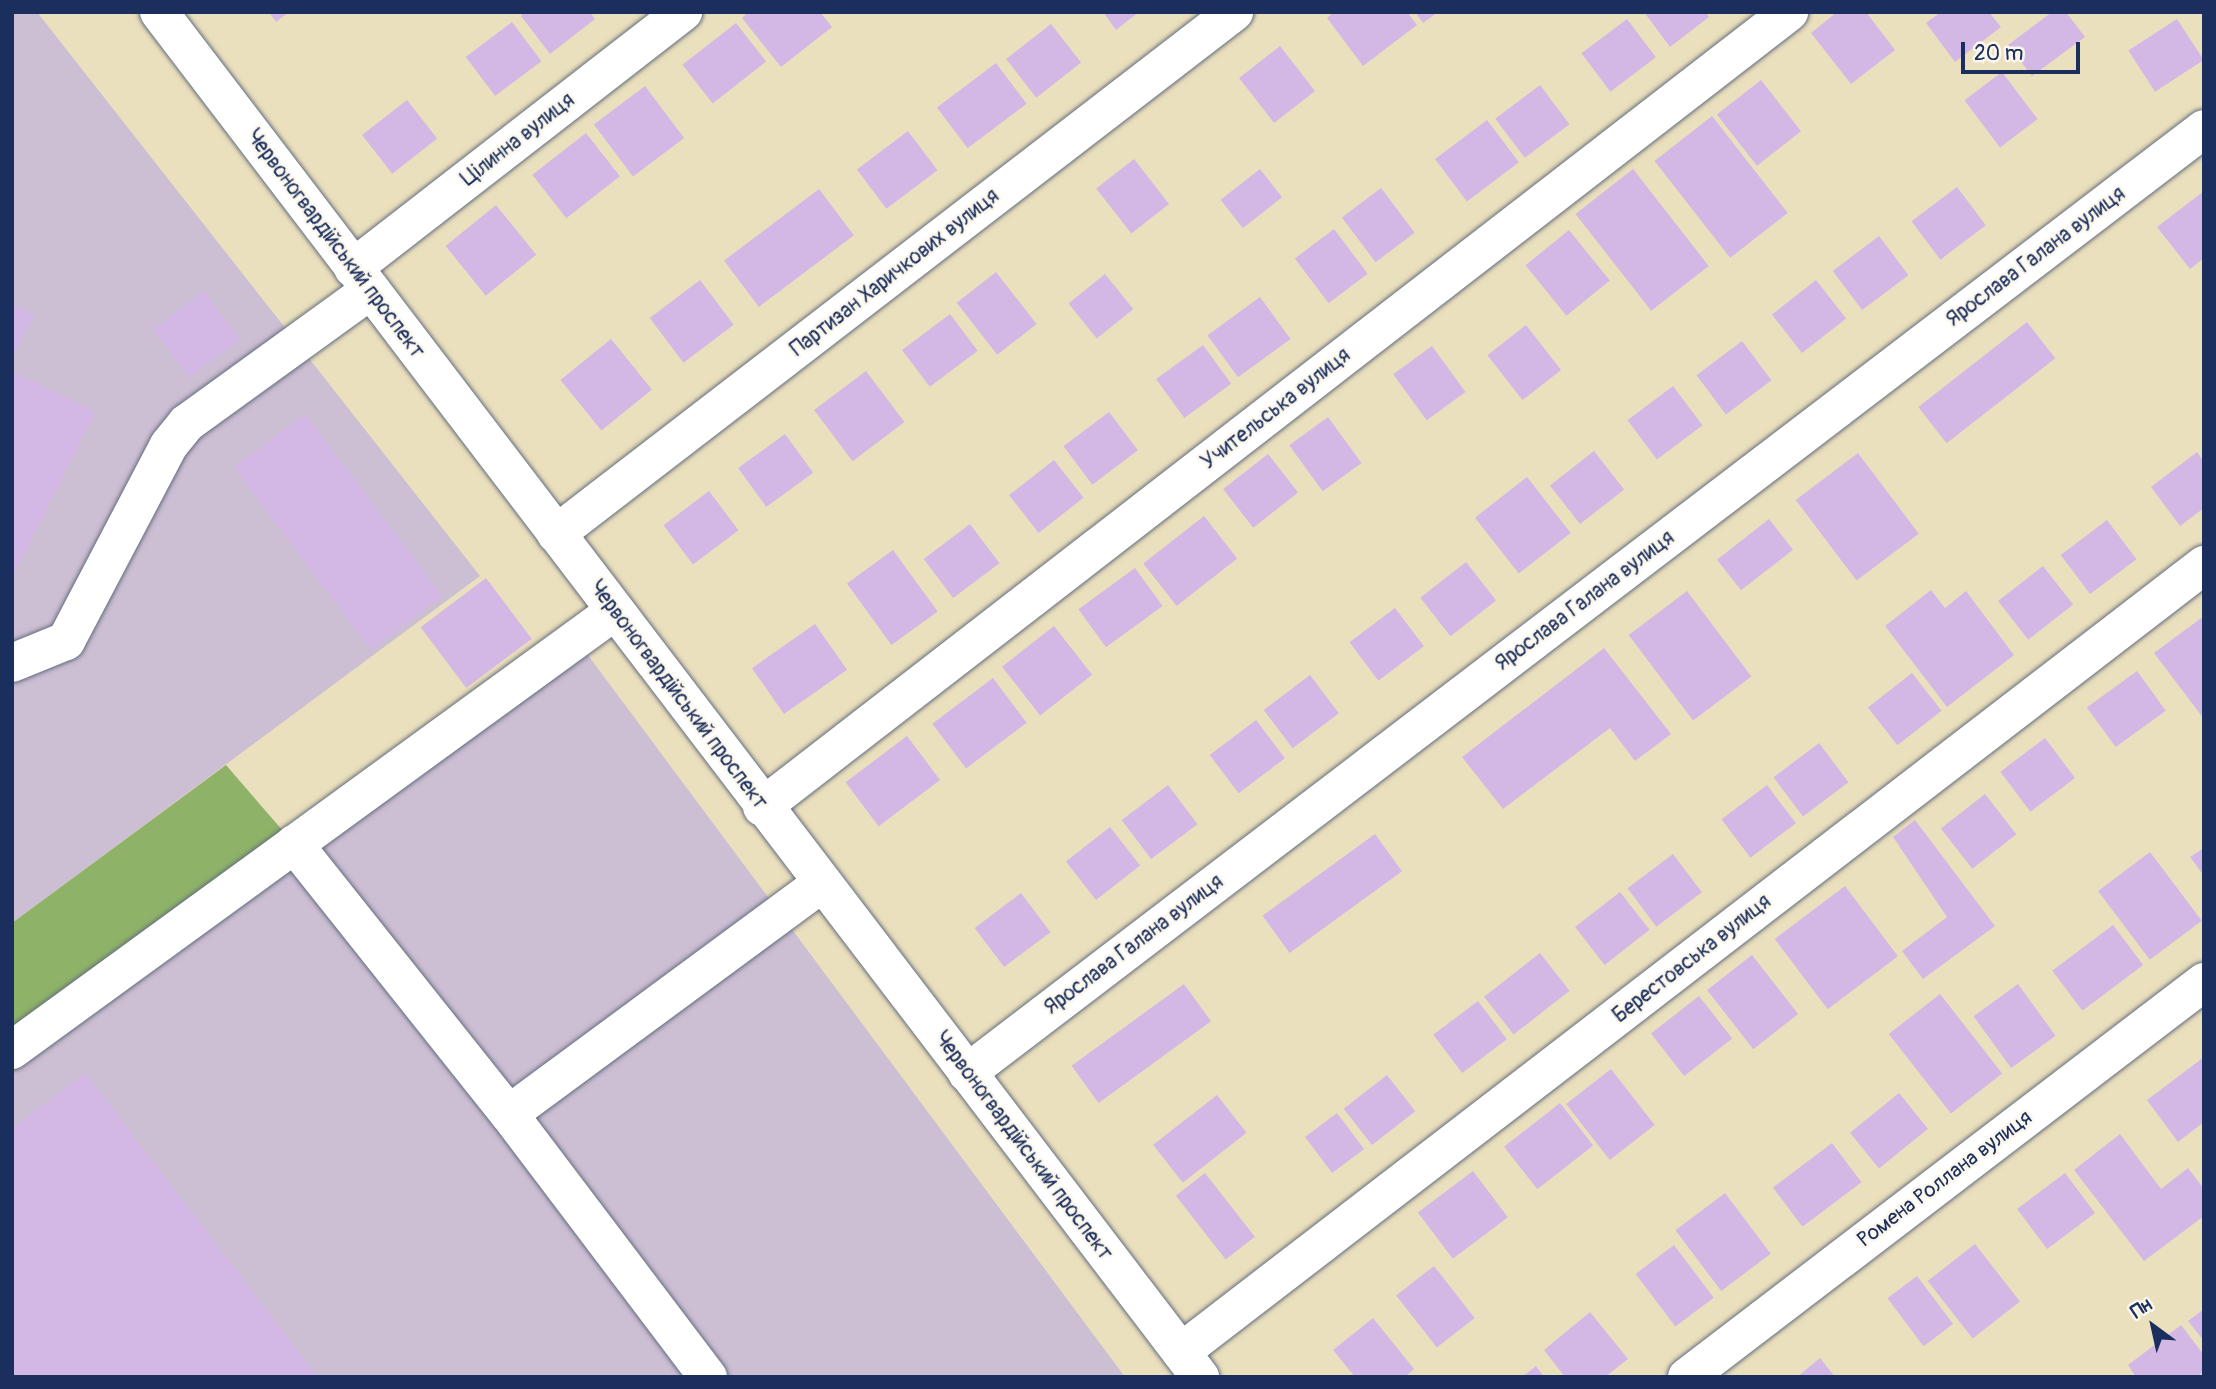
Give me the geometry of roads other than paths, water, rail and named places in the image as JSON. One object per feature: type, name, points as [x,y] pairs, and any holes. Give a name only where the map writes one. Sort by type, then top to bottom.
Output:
[{"type":"street","name":"Червоногвардійський проспект","points":[[159,12],[762,807],[1190,1365]]},
{"type":"street","name":"Цілинна вулиця","points":[[12,663],[66,641],[169,445],[187,423],[683,12]]},
{"type":"street","name":"Партизан Харичкових вулиця","points":[[556,534],[1234,12]]},
{"type":"street","name":"Учительська вулиця","points":[[762,807],[1789,12]]},
{"type":"street","name":"Ярослава Галана вулиця","points":[[967,1073],[2204,129]]},
{"type":"street","name":"Берестовська вулиця","points":[[1190,1365],[2204,565]]},
{"type":"street","points":[[12,1049],[615,611]]},
{"type":"street","points":[[295,844],[509,1114],[708,1377]]},
{"type":"street","points":[[509,1114],[822,883]]},
{"type":"street","name":"Ромена Роллана вулиця","points":[[1687,1377],[2204,982]]}]
